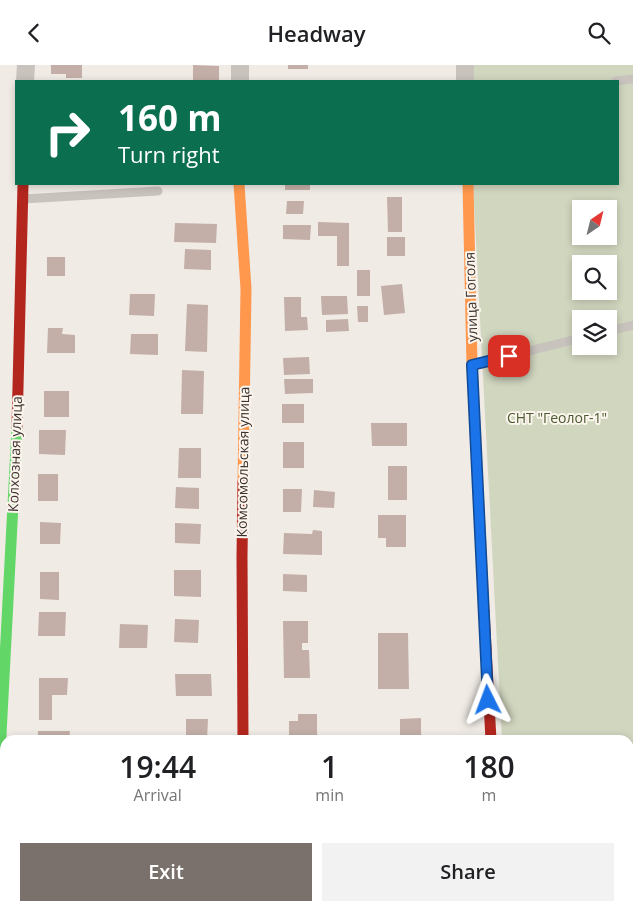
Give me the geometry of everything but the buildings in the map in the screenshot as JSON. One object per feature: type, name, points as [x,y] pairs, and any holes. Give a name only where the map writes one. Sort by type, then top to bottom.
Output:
[{"type":"street","points":[[25,80],[26,65]]},
{"type":"street","points":[[240,65],[240,80]]},
{"type":"street","points":[[465,65],[465,80]]},
{"type":"street","name":"Колхозная улица","points":[[1,735],[16,453],[23,185]]},
{"type":"street","name":"Комсомольская улица","points":[[239,185],[246,289],[242,557],[243,735]]},
{"type":"street","name":"улица Гоголя","points":[[468,185],[472,365],[491,735]]},
{"type":"lane","points":[[619,81],[633,79]]},
{"type":"lane","points":[[22,199],[158,191]]},
{"type":"lane","points":[[617,329],[633,325]]},
{"type":"lane","points":[[472,365],[572,340]]},
{"type":"green space","name":"СНТ \"Геолог-1\"","points":[[471,65],[633,65],[633,735],[502,735],[473,185],[619,185],[619,80],[472,80]]},
{"type":"traffic: fast","points":[[1,735],[17,428]]},
{"type":"traffic: slow","points":[[239,185],[246,289],[243,482]]},
{"type":"traffic: slow","points":[[468,185],[472,365],[484,611]]},
{"type":"traffic: jam","points":[[17,428],[23,185]]},
{"type":"traffic: jam","points":[[243,482],[243,735]]},
{"type":"traffic: jam","points":[[484,611],[491,735]]},
{"type":"route","points":[[488,700],[472,365],[509,356]]}]
